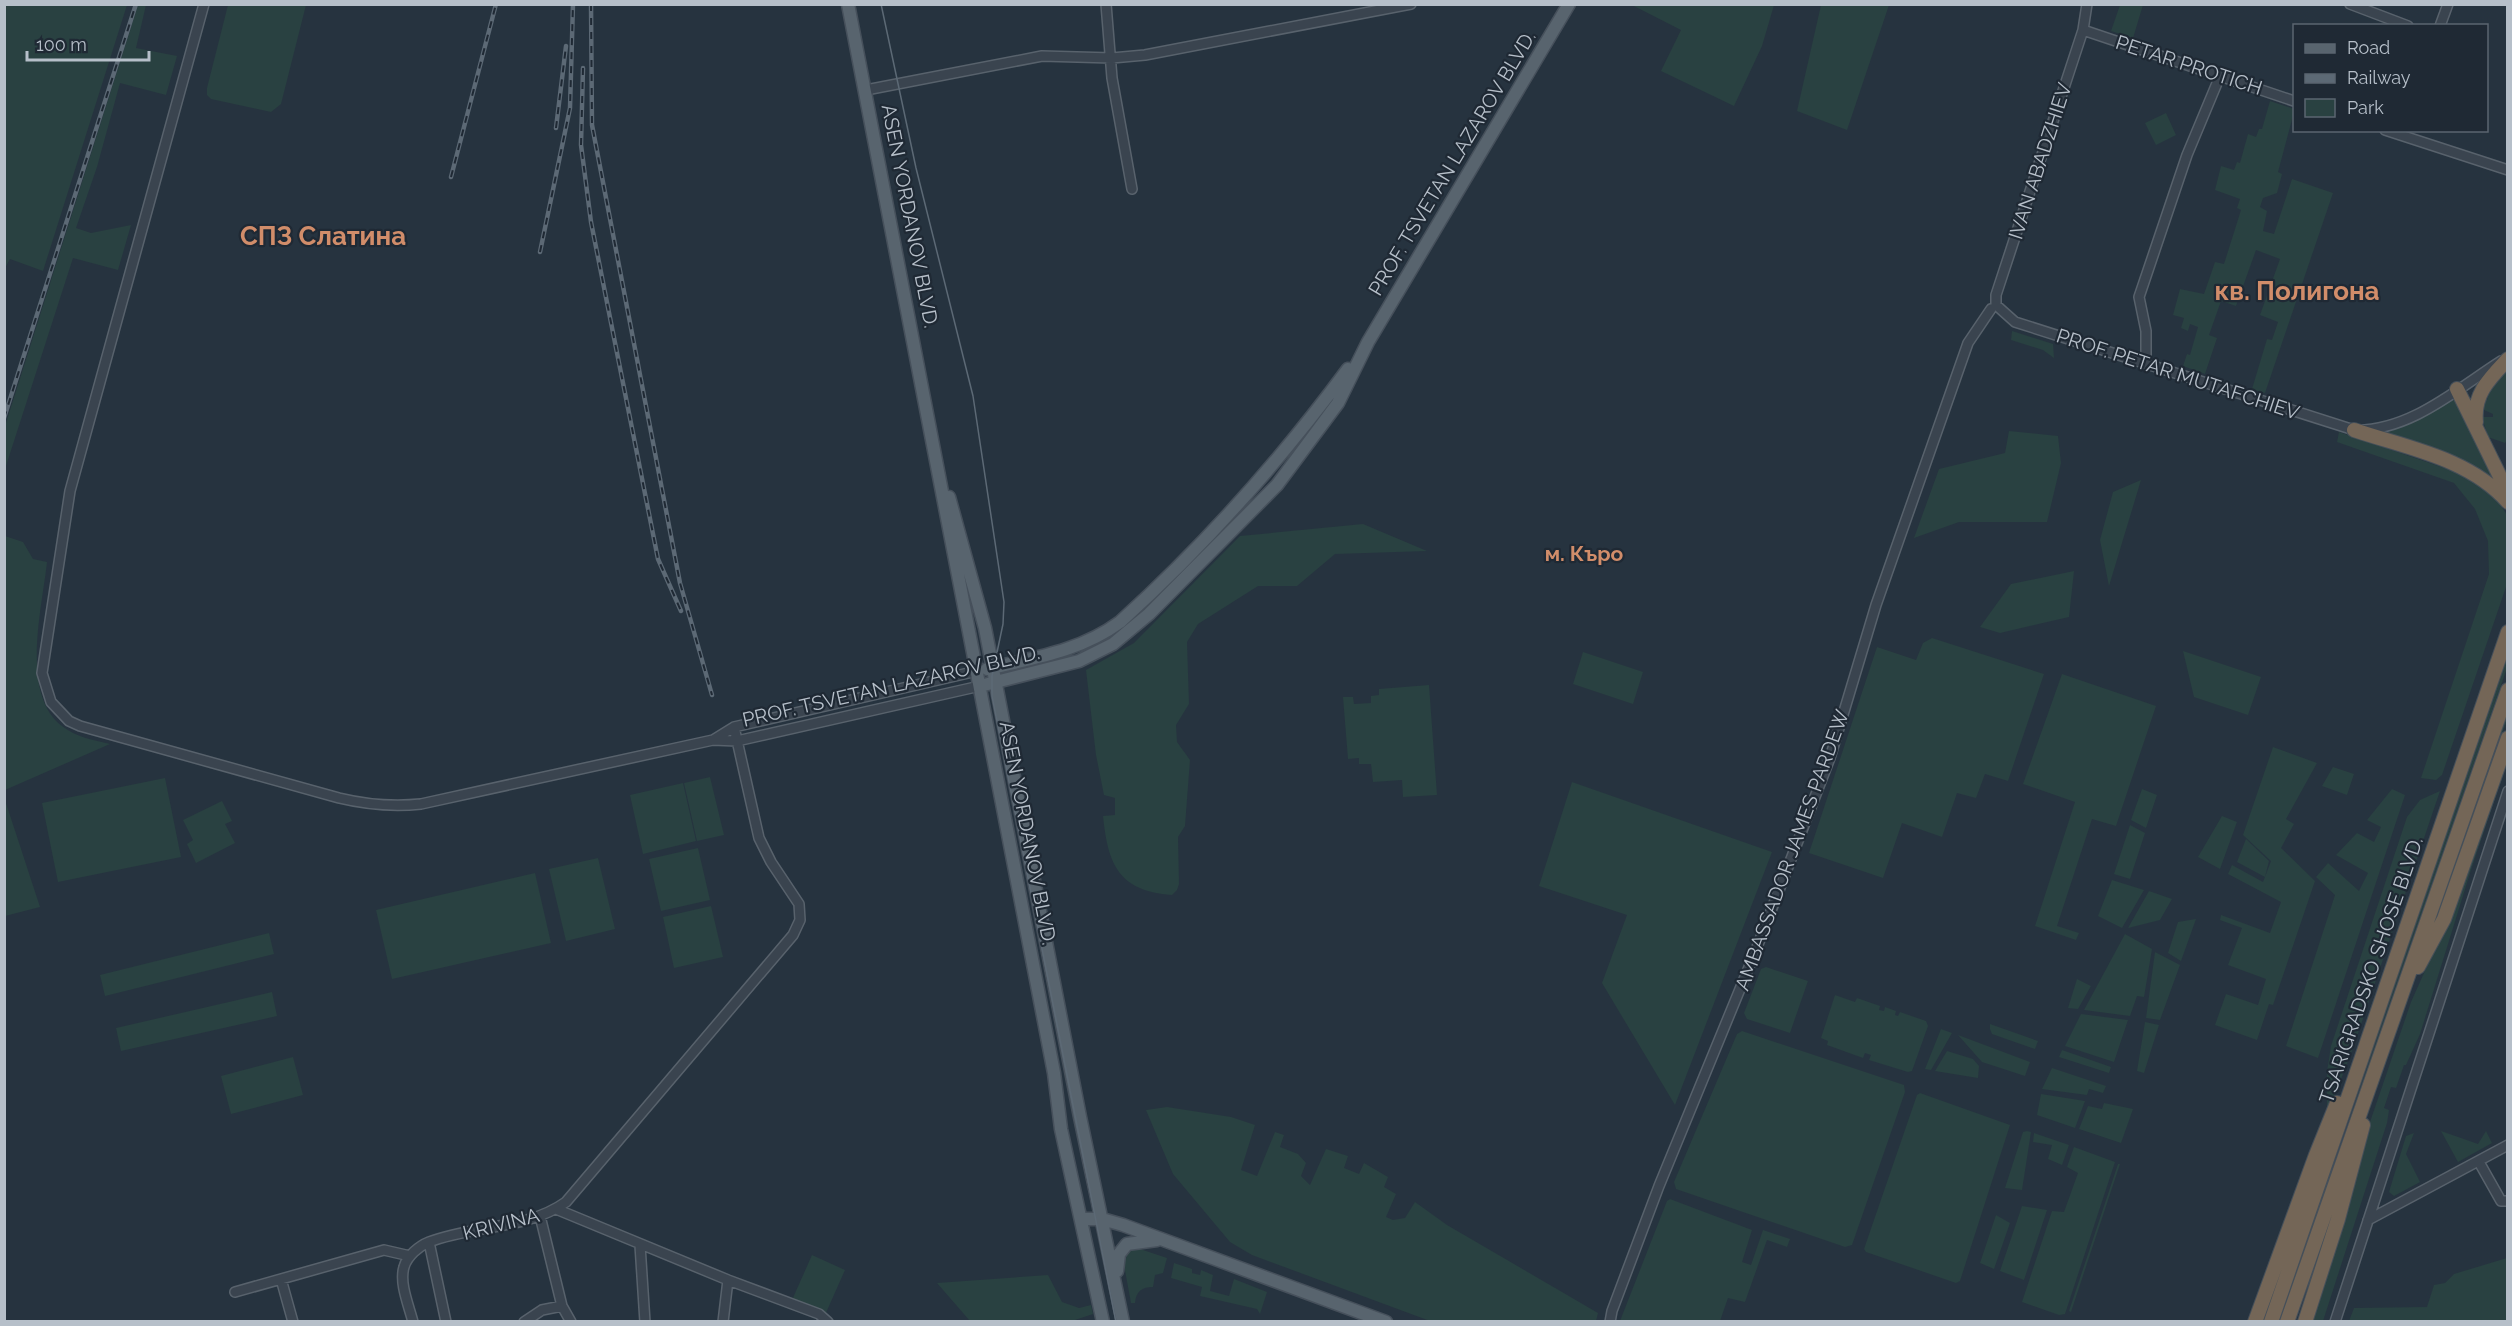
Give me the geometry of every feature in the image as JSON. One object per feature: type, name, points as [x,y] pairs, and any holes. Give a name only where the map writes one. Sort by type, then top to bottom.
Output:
[{"type":"highway","points":[[2478,430],[2475,413],[2478,398],[2489,380],[2508,358]]},
{"type":"highway","points":[[2457,389],[2508,493]]},
{"type":"highway","points":[[2354,430],[2455,464],[2487,483],[2508,502]]},
{"type":"highway","name":"TSARIGRADSKO SHOSE BLVD.","points":[[2271,1322],[2508,632]]},
{"type":"highway","name":"TSARIGRADSKO SHOSE BLVD.","points":[[2286,1322],[2508,690]]},
{"type":"highway","points":[[2399,1000],[2444,919],[2508,738]]},
{"type":"highway","points":[[2255,1322],[2316,1155],[2337,1104],[2358,1068]]},
{"type":"highway","points":[[2305,1322],[2359,1148],[2371,1082]]},
{"type":"main road","name":"ASEN YORDANOV BLVD.","points":[[848,4],[1054,1073],[1061,1129],[1103,1322]]},
{"type":"main road","name":"PROF. TSVETAN LAZAROV BLVD.","points":[[980,686],[1078,661],[1095,654],[1126,634],[1149,614],[1277,485],[1338,403],[1368,342],[1569,4]]},
{"type":"main road","name":"PROF. TSVETAN LAZAROV BLVD.","points":[[977,671],[1073,648],[1106,633],[1120,622],[1226,518],[1265,475],[1368,342]]},
{"type":"main road","name":"ASEN YORDANOV BLVD.","points":[[932,435],[985,628],[1080,1117],[1117,1287]]},
{"type":"main road","points":[[1082,1219],[1102,1219],[1386,1322]]},
{"type":"main road","points":[[1123,1322],[1117,1287],[1118,1260],[1124,1247],[1132,1242],[1163,1240]]},
{"type":"main road","points":[[1349,1308],[1370,1322]]},
{"type":"street","points":[[204,4],[69,491],[42,673],[51,702],[69,722],[80,726],[374,806],[421,804],[713,740],[737,741],[734,727]]},
{"type":"street","points":[[1106,4],[1119,128],[1132,189]]},
{"type":"street","points":[[866,90],[1042,56],[1112,58],[1145,55],[1411,4]]},
{"type":"street","name":"IVAN ABADZHIEV","points":[[2005,313],[1996,305],[1996,295],[2083,30],[2087,4]]},
{"type":"street","points":[[2350,4],[2403,24]]},
{"type":"street","points":[[2441,24],[2448,4]]},
{"type":"street","name":"PETAR PROTICH","points":[[2083,30],[2293,100]]},
{"type":"street","points":[[2146,363],[2146,331],[2139,297],[2187,154],[2220,76]]},
{"type":"street","points":[[2401,133],[2508,170]]},
{"type":"street","name":"AMBASSADOR JAMES PARDEW","points":[[1611,1322],[1612,1311],[1659,1186],[1754,956],[1830,758],[1876,605],[1968,343],[1991,309]]},
{"type":"street","name":"PROF. PETAR MUTAFCHIEV","points":[[2005,313],[2015,322],[2354,430]]},
{"type":"street","points":[[2354,430],[2378,429],[2397,424],[2426,409],[2508,358]]},
{"type":"street","name":"PROF. TSVETAN LAZAROV BLVD.","points":[[713,740],[734,727],[977,671]]},
{"type":"street","name":"PROF. TSVETAN LAZAROV BLVD.","points":[[556,1209],[566,1202],[793,935],[800,920],[799,904],[771,862],[759,838],[737,741],[980,686]]},
{"type":"street","points":[[2335,1322],[2508,791]]},
{"type":"street","points":[[2496,823],[2508,827]]},
{"type":"street","points":[[2368,1220],[2508,1145]]},
{"type":"street","points":[[2479,1162],[2502,1201],[2508,1201]]},
{"type":"street","name":"KRIVINA","points":[[410,1256],[429,1242],[540,1216],[556,1209],[640,1245],[819,1314],[828,1322]]},
{"type":"street","points":[[540,1216],[562,1306],[571,1322]]},
{"type":"street","points":[[429,1242],[446,1322]]},
{"type":"street","points":[[640,1245],[645,1322]]},
{"type":"street","points":[[235,1292],[384,1250],[410,1256],[404,1268],[404,1283],[413,1322]]},
{"type":"street","points":[[281,1279],[293,1322]]},
{"type":"street","points":[[723,1322],[728,1280]]},
{"type":"street","points":[[524,1322],[542,1310],[562,1306]]},
{"type":"green space","points":[[5,4],[127,5],[43,271],[10,259],[5,268]]},
{"type":"green space","points":[[138,5],[146,5],[136,48],[177,56],[166,95],[120,83],[97,167],[76,228],[91,233],[131,225],[118,270],[73,258],[5,469],[5,426]]},
{"type":"green space","points":[[228,5],[306,5],[281,104],[271,112],[211,99],[207,95]]},
{"type":"green space","points":[[1632,5],[1774,5],[1762,46],[1734,106],[1661,71],[1681,30]]},
{"type":"green space","points":[[1821,5],[1889,5],[1847,130],[1797,111]]},
{"type":"green space","points":[[2120,5],[2143,5],[2133,38],[2111,31]]},
{"type":"green space","points":[[2270,101],[2293,109],[2278,172],[2282,174],[2277,193],[2263,198],[2260,207],[2267,211],[2263,231],[2274,234],[2292,179],[2333,193],[2265,393],[2252,389],[2267,339],[2272,340],[2278,322],[2260,315],[2280,259],[2256,250],[2236,306],[2221,301],[2209,335],[2217,338],[2205,374],[2183,366],[2187,354],[2190,355],[2198,327],[2190,324],[2188,331],[2181,328],[2184,318],[2173,315],[2180,289],[2204,294],[2215,262],[2224,264],[2241,210],[2237,208],[2240,199],[2215,190],[2221,166],[2234,170],[2237,162],[2240,163],[2248,134],[2256,137],[2259,129],[2262,129]]},
{"type":"green space","points":[[2166,113],[2176,135],[2156,145],[2145,123]]},
{"type":"green space","points":[[2012,331],[2053,344],[2054,358],[2043,350],[2011,340]]},
{"type":"green space","points":[[2507,370],[2507,440],[2505,443],[2488,437],[2482,417],[2493,417],[2493,414],[2484,410],[2483,400],[2487,400],[2490,390],[2488,389]]},
{"type":"green space","points":[[2450,400],[2457,401],[2495,476],[2495,482],[2386,433],[2412,422]]},
{"type":"green space","points":[[2009,431],[2058,436],[2061,463],[2047,522],[1959,522],[1914,538],[1939,469],[2005,453]]},
{"type":"green space","points":[[2339,432],[2462,474],[2497,499],[2507,515],[2507,584],[2442,775],[2436,780],[2421,778],[2489,574],[2488,541],[2475,509],[2454,483],[2337,442]]},
{"type":"green space","points":[[2141,480],[2109,586],[2100,540],[2113,492]]},
{"type":"green space","points":[[1363,524],[1427,551],[1335,554],[1297,586],[1258,586],[1198,624],[1187,642],[1189,704],[1176,725],[1177,742],[1190,760],[1185,826],[1178,837],[1179,884],[1172,895],[1140,888],[1128,881],[1113,861],[1105,833],[1103,816],[1115,815],[1115,798],[1104,795],[1096,755],[1086,670],[1134,643],[1240,536]]},
{"type":"green space","points":[[5,536],[23,542],[33,559],[47,562],[38,626],[37,672],[41,693],[49,712],[62,726],[73,733],[110,744],[5,790]]},
{"type":"green space","points":[[2074,571],[2069,617],[2000,633],[1980,627],[2011,584]]},
{"type":"green space","points":[[1932,638],[2044,674],[2008,781],[1985,774],[1976,798],[1957,793],[1942,837],[1902,823],[1883,878],[1809,853],[1877,647],[1916,660],[1923,643]]},
{"type":"green space","points":[[2183,651],[2261,677],[2248,715],[2194,697]]},
{"type":"green space","points":[[1583,652],[1643,672],[1633,704],[1573,684]]},
{"type":"green space","points":[[2507,653],[2507,668],[2350,1118],[2350,1117]]},
{"type":"green space","points":[[2062,674],[2156,706],[2116,826],[2092,819],[2057,926],[2079,933],[2076,940],[2035,926],[2075,802],[2023,784]]},
{"type":"green space","points":[[1429,685],[1437,795],[1403,797],[1402,780],[1373,782],[1371,764],[1359,764],[1359,758],[1348,759],[1343,697],[1353,697],[1354,704],[1371,703],[1371,696],[1379,695],[1379,689]]},
{"type":"green space","points":[[2507,714],[2507,720],[2438,914],[2438,911]]},
{"type":"green space","points":[[2273,747],[2317,763],[2286,819],[2294,824],[2281,848],[2315,881],[2273,1005],[2269,1004],[2257,1040],[2215,1025],[2226,994],[2258,1005],[2266,979],[2228,965],[2242,928],[2220,920],[2221,915],[2270,933],[2281,902],[2228,874],[2232,865],[2263,882],[2271,861],[2243,835]]},
{"type":"green space","points":[[2507,752],[2507,763],[2420,1034],[2404,1065],[2396,1088],[2391,1087],[2384,1108],[2389,1110],[2387,1123],[2323,1321],[2309,1322],[2370,1122],[2411,1002],[2449,917]]},
{"type":"green space","points":[[2333,767],[2354,774],[2347,795],[2322,786]]},
{"type":"green space","points":[[710,777],[724,835],[697,841],[684,783]]},
{"type":"green space","points":[[165,778],[181,857],[58,882],[42,803]]},
{"type":"green space","points":[[1572,782],[1772,852],[1675,1105],[1602,983],[1627,915],[1539,886]]},
{"type":"green space","points":[[683,783],[696,841],[643,854],[630,795]]},
{"type":"green space","points":[[2142,789],[2157,795],[2146,828],[2131,820]]},
{"type":"green space","points":[[2392,789],[2405,795],[2318,1058],[2286,1046],[2335,895],[2316,877],[2328,863],[2359,891],[2368,873],[2336,855],[2357,833],[2374,842],[2381,827],[2367,820]]},
{"type":"green space","points":[[2440,791],[2353,1048],[2327,1116],[2327,1072],[2331,1046],[2407,817],[2420,800]]},
{"type":"green space","points":[[4,797],[40,907],[5,916],[4,916]]},
{"type":"green space","points":[[222,801],[232,821],[225,824],[235,843],[196,863],[187,844],[193,840],[183,820]]},
{"type":"green space","points":[[2222,816],[2237,822],[2220,869],[2198,857]]},
{"type":"green space","points":[[2130,825],[2145,833],[2130,879],[2114,874]]},
{"type":"green space","points":[[2246,839],[2269,861],[2265,877],[2237,862]]},
{"type":"green space","points":[[698,848],[710,900],[661,911],[649,859]]},
{"type":"green space","points":[[598,858],[615,929],[566,941],[549,869]]},
{"type":"green space","points":[[535,873],[551,943],[392,979],[376,910]]},
{"type":"green space","points":[[2112,880],[2144,890],[2122,928],[2098,916]]},
{"type":"green space","points":[[2149,891],[2172,899],[2160,920],[2128,928]]},
{"type":"green space","points":[[711,906],[723,957],[674,968],[663,917]]},
{"type":"green space","points":[[2196,919],[2181,961],[2168,953],[2178,922]]},
{"type":"green space","points":[[269,933],[274,954],[105,996],[100,975]]},
{"type":"green space","points":[[2125,934],[2152,949],[2144,997],[2137,996],[2130,1016],[2084,1010]]},
{"type":"green space","points":[[2155,952],[2180,965],[2160,1020],[2146,1018]]},
{"type":"green space","points":[[1766,967],[1808,981],[1790,1033],[1747,1019],[1744,1013],[1761,969]]},
{"type":"green space","points":[[2077,979],[2091,986],[2078,1009],[2068,1008]]},
{"type":"green space","points":[[272,992],[277,1016],[121,1051],[116,1028]]},
{"type":"green space","points":[[1835,995],[1855,1002],[1857,998],[1880,1006],[1879,1010],[1884,1011],[1885,1007],[1896,1011],[1895,1015],[1898,1016],[1900,1012],[1926,1021],[1928,1026],[1912,1071],[1908,1072],[1869,1060],[1871,1055],[1865,1053],[1863,1058],[1827,1045],[1828,1041],[1821,1038]]},
{"type":"green space","points":[[2081,1014],[2128,1020],[2114,1062],[2065,1046]]},
{"type":"green space","points":[[2145,1022],[2159,1025],[2144,1073],[2137,1071]]},
{"type":"green space","points":[[1990,1024],[2038,1041],[2035,1049],[1992,1034]]},
{"type":"green space","points":[[1941,1029],[1952,1033],[1931,1070],[1925,1069]]},
{"type":"green space","points":[[1742,1031],[1904,1085],[1905,1092],[1852,1245],[1845,1247],[1676,1189],[1674,1182],[1737,1034]]},
{"type":"green space","points":[[1958,1035],[2030,1062],[2025,1076],[1982,1062]]},
{"type":"green space","points":[[2062,1050],[2111,1067],[2109,1073],[2059,1057]]},
{"type":"green space","points":[[1947,1051],[1973,1059],[1979,1066],[1978,1078],[1935,1071]]},
{"type":"green space","points":[[293,1057],[303,1095],[231,1114],[221,1076]]},
{"type":"green space","points":[[2052,1068],[2106,1086],[2103,1093],[2089,1089],[2087,1095],[2042,1089]]},
{"type":"green space","points":[[1920,1093],[2010,1125],[1960,1281],[1956,1283],[1866,1252],[1864,1249],[1917,1095]]},
{"type":"green space","points":[[2041,1094],[2085,1101],[2075,1128],[2037,1115]]},
{"type":"green space","points":[[2104,1103],[2133,1109],[2121,1143],[2079,1129],[2088,1106],[2102,1109]]},
{"type":"green space","points":[[1167,1107],[1231,1117],[1255,1125],[1241,1170],[1257,1176],[1275,1132],[1284,1135],[1280,1147],[1298,1154],[1306,1163],[1301,1176],[1310,1185],[1326,1149],[1348,1156],[1344,1168],[1359,1174],[1364,1163],[1388,1177],[1384,1187],[1396,1194],[1386,1217],[1393,1220],[1405,1218],[1415,1202],[1447,1225],[1598,1313],[1596,1321],[1430,1321],[1252,1255],[1230,1242],[1173,1174],[1146,1110]]},
{"type":"green space","points":[[2441,1131],[2478,1144],[2486,1131],[2492,1143],[2458,1162]]},
{"type":"green space","points":[[2023,1132],[2031,1132],[2022,1190],[2005,1188]]},
{"type":"green space","points":[[2034,1133],[2069,1145],[2062,1165],[2048,1159],[2052,1145],[2033,1142]]},
{"type":"green space","points":[[2414,1133],[2406,1154],[2420,1182],[2394,1196],[2389,1192],[2406,1136]]},
{"type":"green space","points":[[2074,1147],[2115,1162],[2065,1314],[2059,1315],[2022,1302],[2052,1211],[2064,1212],[2078,1173],[2067,1167]]},
{"type":"green space","points":[[2118,1164],[2120,1164],[2071,1312],[2069,1311]]},
{"type":"green space","points":[[1670,1199],[1752,1230],[1742,1262],[1751,1265],[1763,1230],[1790,1239],[1787,1247],[1767,1240],[1745,1302],[1728,1298],[1720,1321],[1620,1321],[1667,1201]]},
{"type":"green space","points":[[2022,1206],[2047,1210],[2024,1280],[2000,1271]]},
{"type":"green space","points":[[1996,1215],[2010,1223],[1994,1269],[1980,1263]]},
{"type":"green space","points":[[1137,1248],[1167,1258],[1163,1273],[1155,1275],[1153,1287],[1140,1290],[1135,1303],[1131,1303],[1124,1265],[1128,1251]]},
{"type":"green space","points":[[812,1255],[845,1270],[825,1315],[792,1300]]},
{"type":"green space","points":[[2507,1258],[2507,1321],[2349,1321],[2354,1308],[2427,1307],[2434,1285],[2445,1283],[2454,1274]]},
{"type":"green space","points":[[1174,1263],[1192,1269],[1192,1273],[1200,1275],[1201,1270],[1213,1275],[1210,1291],[1229,1296],[1234,1279],[1267,1292],[1260,1314],[1257,1309],[1200,1296],[1202,1287],[1171,1278]]},
{"type":"green space","points":[[1048,1275],[1062,1302],[1079,1308],[1091,1305],[1093,1314],[1072,1321],[970,1321],[937,1283]]},
{"type":"tram line","points":[[881,4],[916,168],[973,396],[1004,602],[1003,624],[992,676],[992,696],[1116,1322]]},
{"type":"railway","points":[[4,418],[136,4]]},
{"type":"railway","points":[[451,177],[496,4]]},
{"type":"railway","points":[[540,252],[570,108],[573,4]]},
{"type":"railway","points":[[591,4],[592,125],[680,583],[712,695]]},
{"type":"railway","points":[[556,128],[566,46]]},
{"type":"railway","points":[[583,68],[581,145],[591,222],[658,559],[681,611]]},
{"type":"district","name":"СПЗ Слатина","points":[[323,236]]},
{"type":"district","name":"кв. Полигона","points":[[2297,291]]},
{"type":"district","name":"м. Къро","points":[[1584,553]]}]
